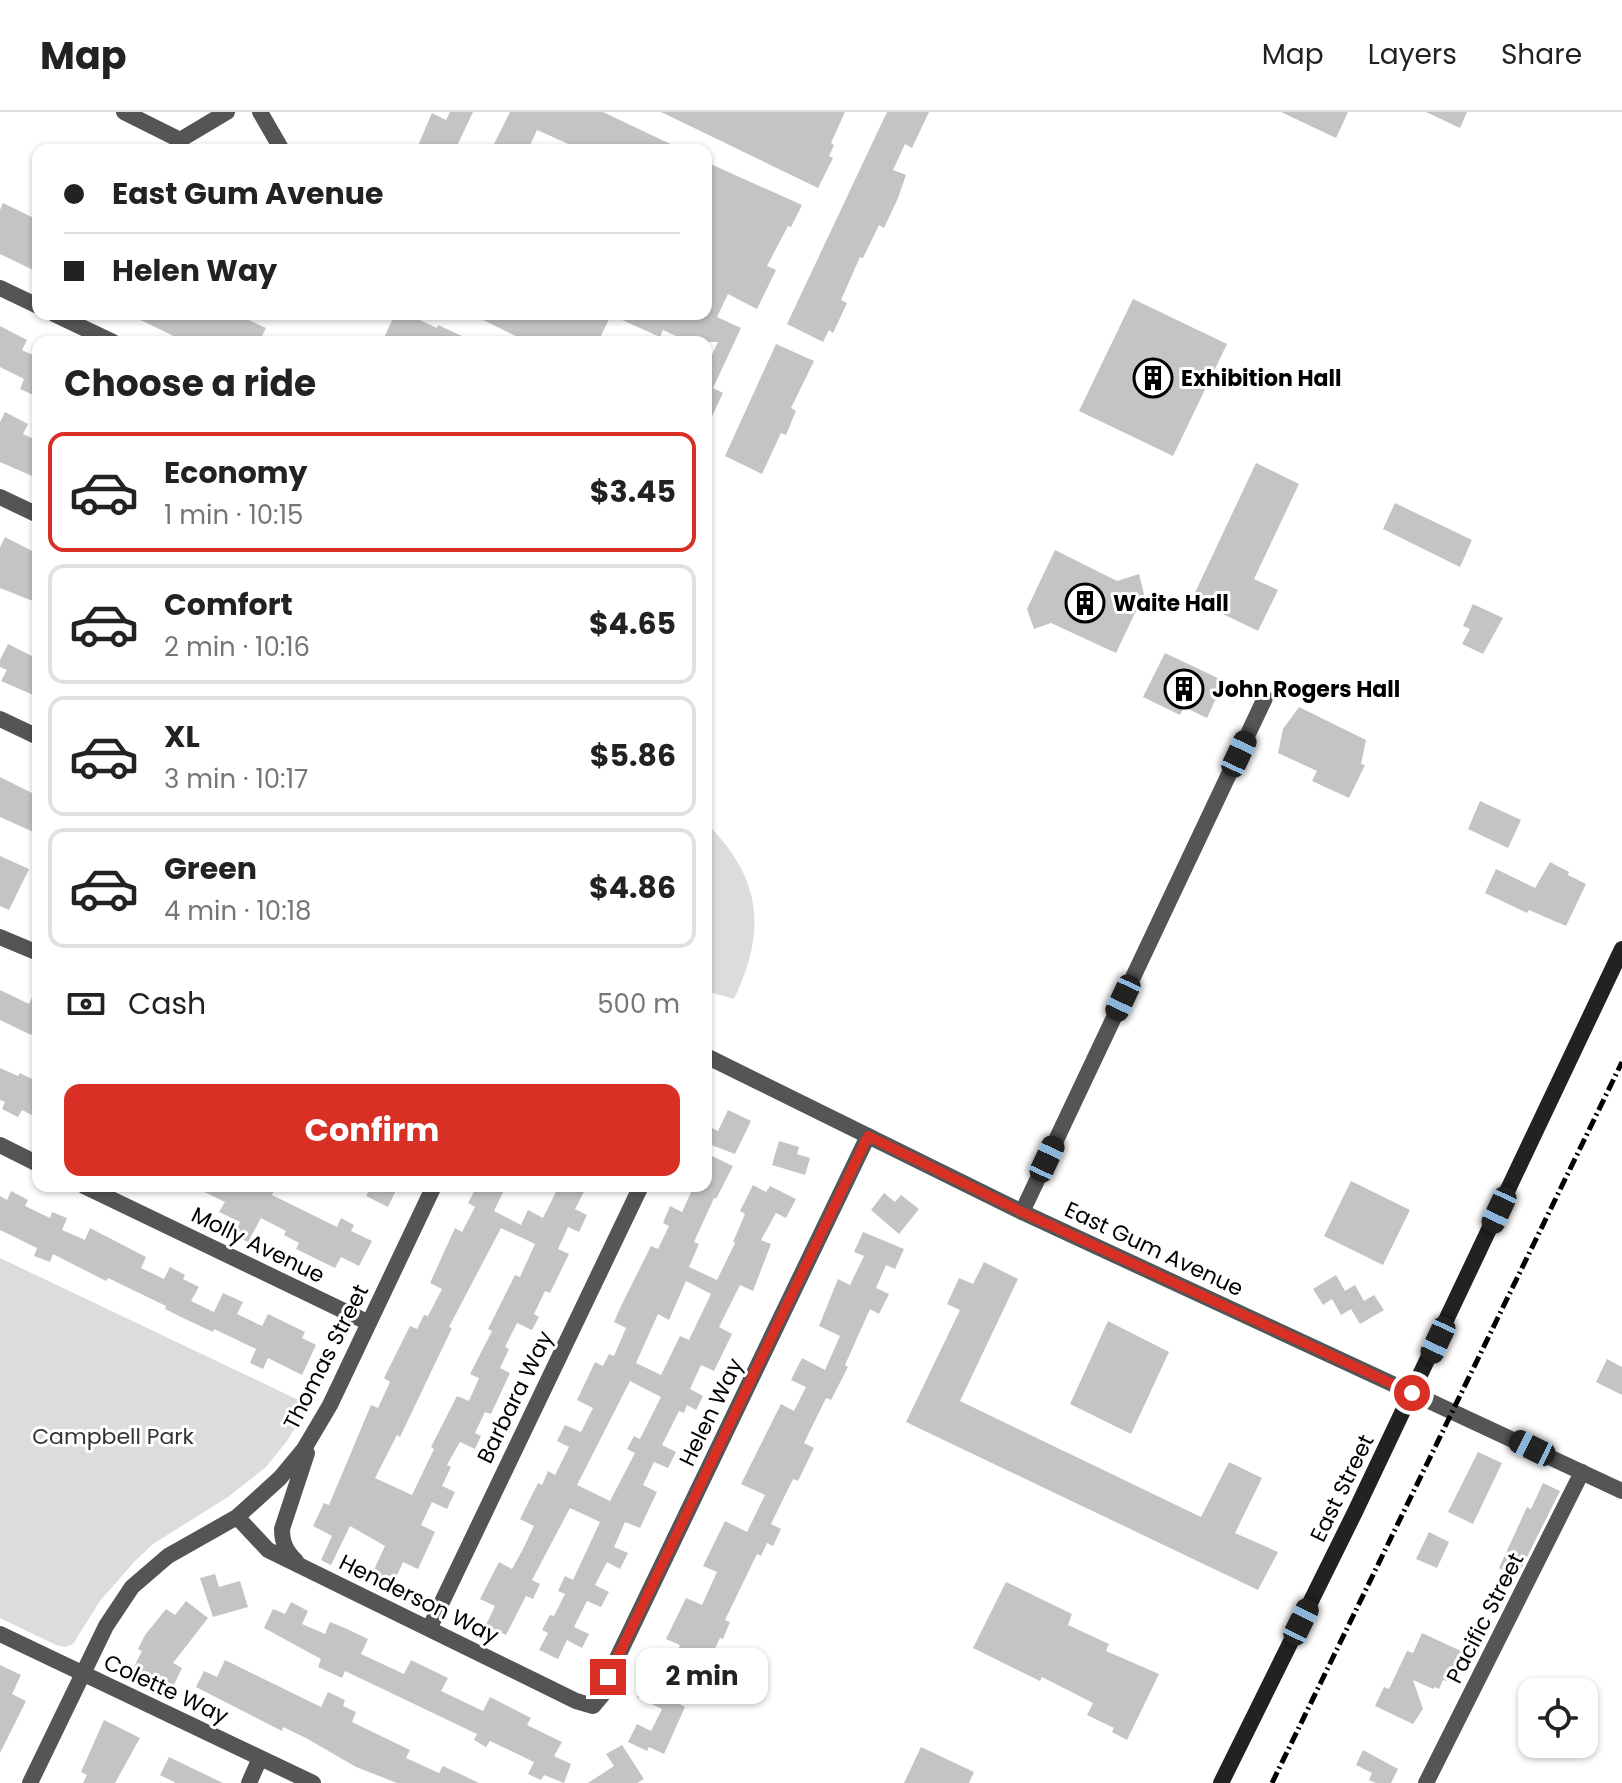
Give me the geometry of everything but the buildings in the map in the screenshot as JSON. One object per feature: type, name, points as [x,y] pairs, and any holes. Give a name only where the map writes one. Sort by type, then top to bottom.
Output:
[{"type":"main road","name":"East Street","points":[[1221,1783],[1412,1393],[1622,949]]},
{"type":"street","points":[[124,112],[176,144]]},
{"type":"street","points":[[179,144],[227,112]]},
{"type":"street","points":[[260,112],[279,144]]},
{"type":"street","points":[[0,288],[32,303]]},
{"type":"street","points":[[67,320],[100,336]]},
{"type":"street","points":[[0,497],[32,512]]},
{"type":"street","points":[[1022,1212],[1265,698]]},
{"type":"street","points":[[0,719],[32,734]]},
{"type":"street","points":[[5,939],[32,950]]},
{"type":"street","name":"East Gum Avenue","points":[[712,1059],[1022,1212],[1622,1491]]},
{"type":"street","name":"Helen Way","points":[[593,1706],[604,1693],[608,1677],[868,1136]]},
{"type":"street","points":[[0,1145],[32,1161]]},
{"type":"street","name":"Molly Avenue","points":[[96,1192],[369,1323]]},
{"type":"street","name":"Thomas Street","points":[[30,1783],[106,1626],[132,1587],[168,1556],[237,1517],[280,1478],[312,1437],[431,1192]]},
{"type":"street","name":"Barbara Way","points":[[430,1627],[638,1192]]},
{"type":"street","points":[[303,1567],[286,1551],[282,1529],[312,1437]]},
{"type":"street","name":"Pacific Street","points":[[1426,1783],[1582,1472]]},
{"type":"street","name":"Henderson Way","points":[[237,1517],[268,1550],[576,1701],[593,1706]]},
{"type":"street","name":"Colette Way","points":[[0,1634],[313,1783]]},
{"type":"street","points":[[249,1783],[260,1758]]},
{"type":"green space","points":[[712,830],[739,864],[753,906],[751,950],[734,999],[712,993]]},
{"type":"green space","name":"Campbell Park","points":[[0,1258],[309,1405],[287,1441],[266,1467],[228,1497],[153,1544],[100,1601],[73,1644],[65,1647],[0,1618]]},
{"type":"railway","points":[[1272,1783],[1622,1062]]},
{"type":"place","name":"Exhibition Hall","points":[[1153,378]]},
{"type":"place","name":"Waite Hall","points":[[1085,603]]},
{"type":"place","name":"John Rogers Hall","points":[[1184,689]]},
{"type":"route","points":[[608,1677],[868,1136],[1022,1212],[1412,1393]]}]
